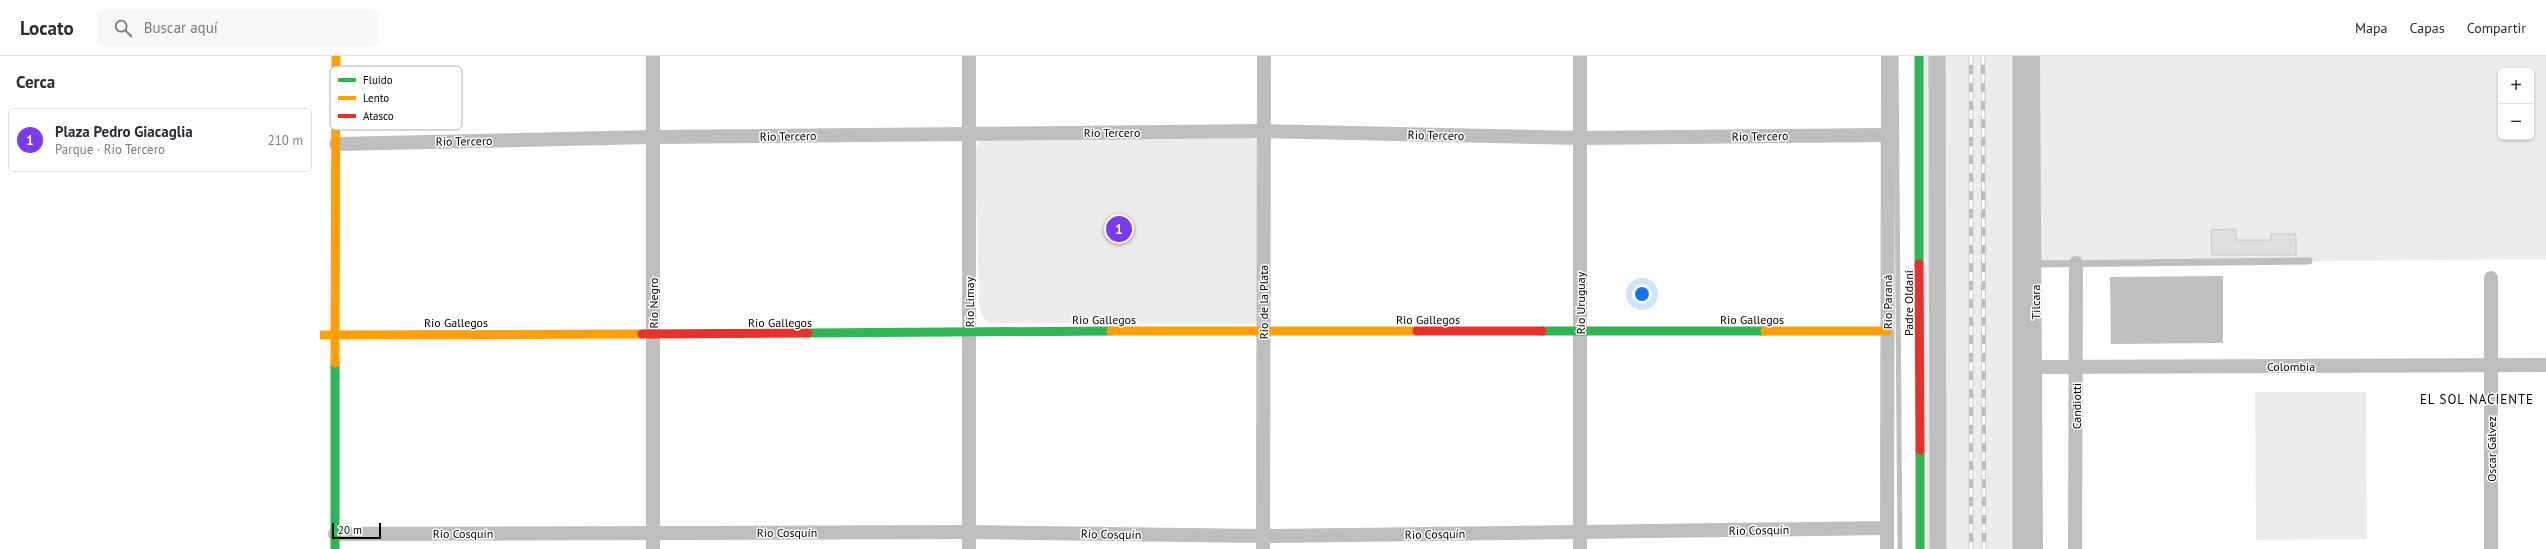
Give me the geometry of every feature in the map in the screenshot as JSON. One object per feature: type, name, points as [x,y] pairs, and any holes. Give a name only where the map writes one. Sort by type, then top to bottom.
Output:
[{"type":"street","name":"Río Negro","points":[[652,56],[653,549]]},
{"type":"street","name":"Río Limay","points":[[969,56],[969,549]]},
{"type":"street","name":"Río de la Plata","points":[[1263,542],[1264,56]]},
{"type":"street","name":"Río Uruguay","points":[[1580,56],[1580,549]]},
{"type":"street","name":"Río Paraná","points":[[1887,549],[1888,56]]},
{"type":"street","name":"Padre Oldani","points":[[1919,56],[1920,549]]},
{"type":"street","name":"Tilcara","points":[[2033,56],[2036,549]]},
{"type":"street","points":[[335,549],[336,130]]},
{"type":"street","name":"Rio Tercero","points":[[336,144],[652,137],[1264,131],[1580,138],[1888,135]]},
{"type":"street","name":"Candiotti","points":[[2075,549],[2076,263]]},
{"type":"street","name":"Oscar Gálvez","points":[[2491,278],[2492,549]]},
{"type":"street","name":"Rio Gallegos","points":[[320,335],[1263,331],[1887,331]]},
{"type":"street","name":"Colombia","points":[[2035,367],[2546,365]]},
{"type":"street","name":"Rio Cosquín","points":[[335,534],[969,532],[1263,542],[1580,532],[1887,528]]},
{"type":"lane","points":[[2034,264],[2309,261]]},
{"type":"shaded area","points":[[1919,56],[2546,56],[2546,259],[2035,264],[2036,549],[1920,549]]},
{"type":"shaded area","points":[[1251,138],[1259,143],[1259,319],[1255,324],[989,323],[982,316],[979,303],[975,148],[981,140]]},
{"type":"shaded area","points":[[2223,276],[2223,343],[2111,344],[2110,277]]},
{"type":"shaded area","points":[[2255,392],[2366,392],[2367,539],[2256,540]]},
{"type":"building","points":[[2236,229],[2236,240],[2271,240],[2271,234],[2296,234],[2296,255],[2212,255],[2211,230]]},
{"type":"waterway","points":[[1896,56],[1900,549]]},
{"type":"waterway","points":[[1937,56],[1938,549]]},
{"type":"waterway","points":[[2021,56],[2021,549]]},
{"type":"railway","points":[[1971,56],[1971,549]]},
{"type":"railway","points":[[1983,56],[1984,549]]},
{"type":"traffic: fast","points":[[1919,56],[1919,264]]},
{"type":"traffic: fast","points":[[808,333],[1111,331]]},
{"type":"traffic: fast","points":[[1542,331],[1765,331]]},
{"type":"traffic: fast","points":[[335,363],[335,549]]},
{"type":"traffic: fast","points":[[1920,450],[1920,549]]},
{"type":"traffic: slow","points":[[336,56],[336,66]]},
{"type":"traffic: slow","points":[[335,363],[336,130]]},
{"type":"traffic: slow","points":[[1111,331],[1417,331]]},
{"type":"traffic: slow","points":[[1765,331],[1887,331]]},
{"type":"traffic: slow","points":[[320,335],[642,334]]},
{"type":"traffic: jam","points":[[1919,264],[1920,450]]},
{"type":"traffic: jam","points":[[1417,331],[1542,331]]},
{"type":"traffic: jam","points":[[642,334],[808,333]]},
{"type":"place","name":"Plaza Pedro Giacaglia","points":[[1119,229]]},
{"type":"district","name":"EL SOL NACIENTE","points":[[2477,399]]}]
